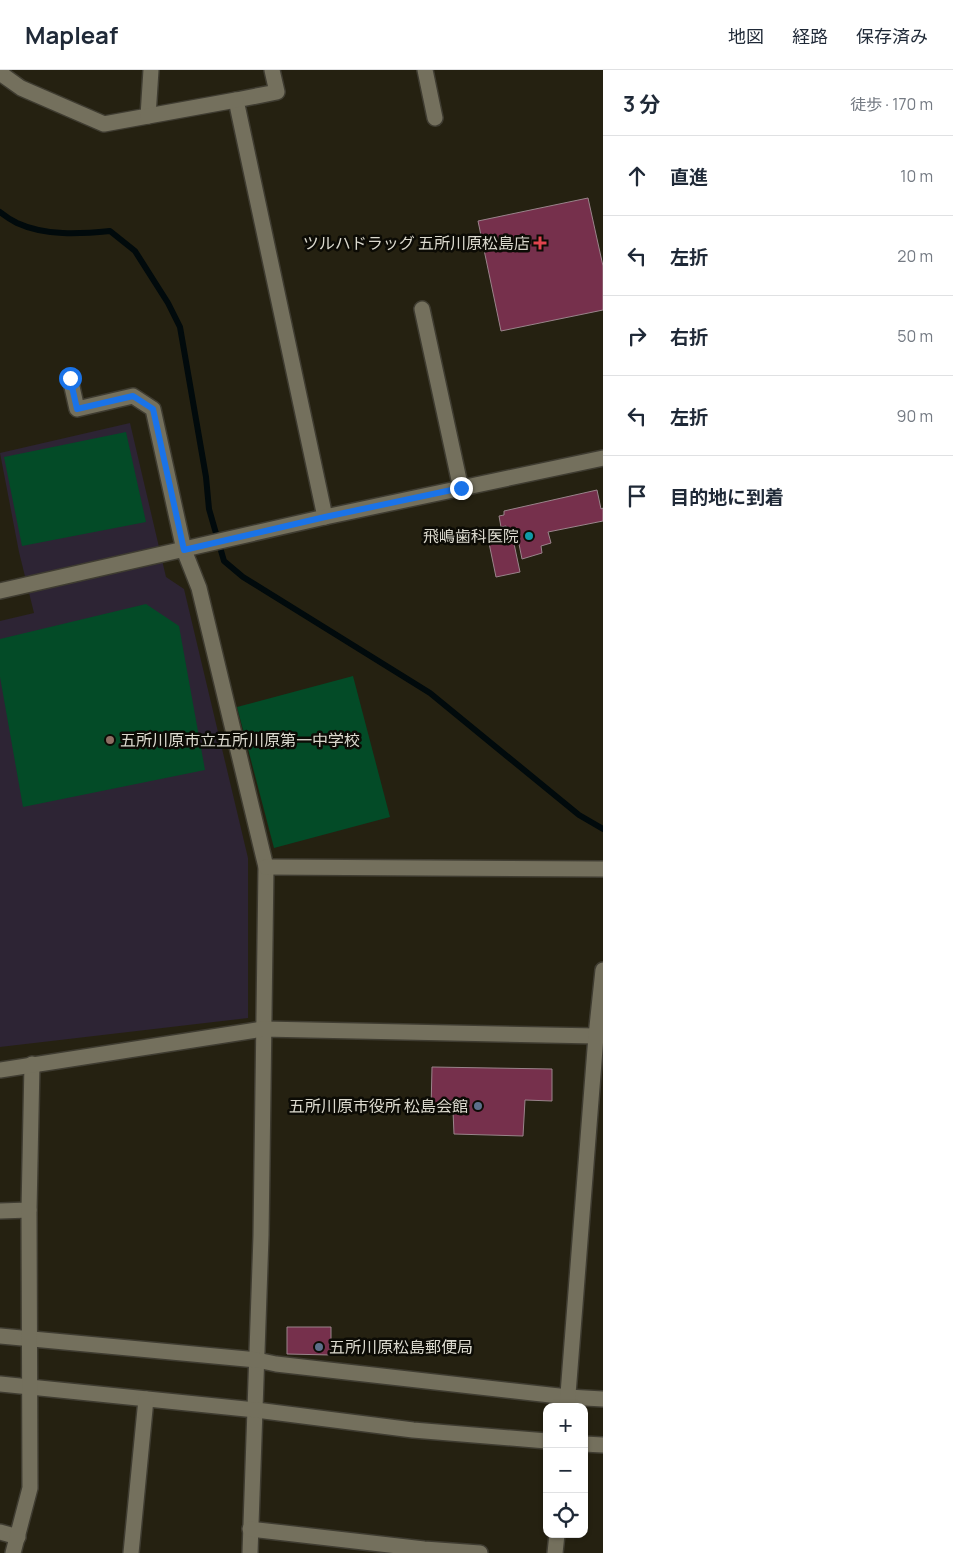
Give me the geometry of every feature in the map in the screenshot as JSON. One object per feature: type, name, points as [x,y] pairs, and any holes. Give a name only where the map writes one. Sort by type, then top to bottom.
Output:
[{"type":"street","points":[[148,116],[151,70]]},
{"type":"street","points":[[0,73],[21,88],[104,124],[277,92],[272,70]]},
{"type":"street","points":[[425,70],[435,118]]},
{"type":"street","points":[[236,100],[325,517]]},
{"type":"street","points":[[422,309],[461,488]]},
{"type":"street","points":[[70,378],[77,409],[133,396],[153,409],[191,548],[266,867],[261,1236],[250,1553]]},
{"type":"street","points":[[0,591],[325,517],[603,458]]},
{"type":"street","points":[[266,867],[603,870]]},
{"type":"street","points":[[567,1402],[603,970]]},
{"type":"street","points":[[0,1070],[263,1029],[596,1036]]},
{"type":"street","points":[[14,1553],[30,1488],[29,1339],[32,1064]]},
{"type":"street","points":[[0,1211],[30,1210]]},
{"type":"street","points":[[0,1336],[257,1360],[567,1402],[603,1399]]},
{"type":"street","points":[[0,1384],[256,1410],[413,1430],[543,1440]]},
{"type":"street","points":[[131,1553],[146,1399]]},
{"type":"street","points":[[588,1444],[603,1445]]},
{"type":"street","points":[[250,1529],[424,1551],[480,1553]]},
{"type":"street","points":[[0,1532],[18,1537]]},
{"type":"street","points":[[555,1553],[557,1538]]},
{"type":"shaded area","name":"五所川原市立五所川原第一中学校","points":[[130,423],[166,577],[184,589],[248,858],[248,1018],[0,1047],[0,621],[34,613],[19,552],[0,453]]},
{"type":"green space","points":[[126,432],[146,522],[22,546],[4,457]]},
{"type":"green space","points":[[146,604],[179,626],[205,770],[23,807],[0,677],[0,639]]},
{"type":"green space","points":[[353,676],[390,817],[274,848],[237,707]]},
{"type":"building","name":"ツルハドラッグ 五所川原松島店","points":[[588,198],[603,266],[603,310],[501,331],[478,221]]},
{"type":"building","name":"飛嶋歯科医院","points":[[597,490],[601,509],[603,508],[603,521],[548,532],[551,543],[541,546],[542,553],[522,559],[518,539],[513,539],[520,572],[496,577],[489,543],[509,541],[506,526],[501,527],[499,516],[504,515],[504,511]]},
{"type":"building","name":"五所川原市役所 松島会館","points":[[432,1067],[552,1069],[552,1101],[525,1100],[523,1136],[454,1134],[453,1111],[431,1110]]},
{"type":"building","points":[[287,1327],[331,1327],[331,1355],[287,1354]]},
{"type":"waterway","points":[[0,212],[17,223],[39,230],[63,233],[110,231],[135,251],[168,303],[180,327],[206,477],[209,509],[224,561],[243,577],[430,693],[579,815],[603,829]]},
{"type":"place","name":"ツルハドラッグ 五所川原松島店","points":[[540,243]]},
{"type":"place","name":"飛嶋歯科医院","points":[[529,536]]},
{"type":"place","name":"五所川原市立五所川原第一中学校","points":[[110,740]]},
{"type":"place","name":"五所川原市役所 松島会館","points":[[478,1106]]},
{"type":"place","name":"五所川原松島郵便局","points":[[319,1347]]},
{"type":"route","points":[[70,378],[77,409],[133,396],[153,409],[184,550],[461,488]]}]
